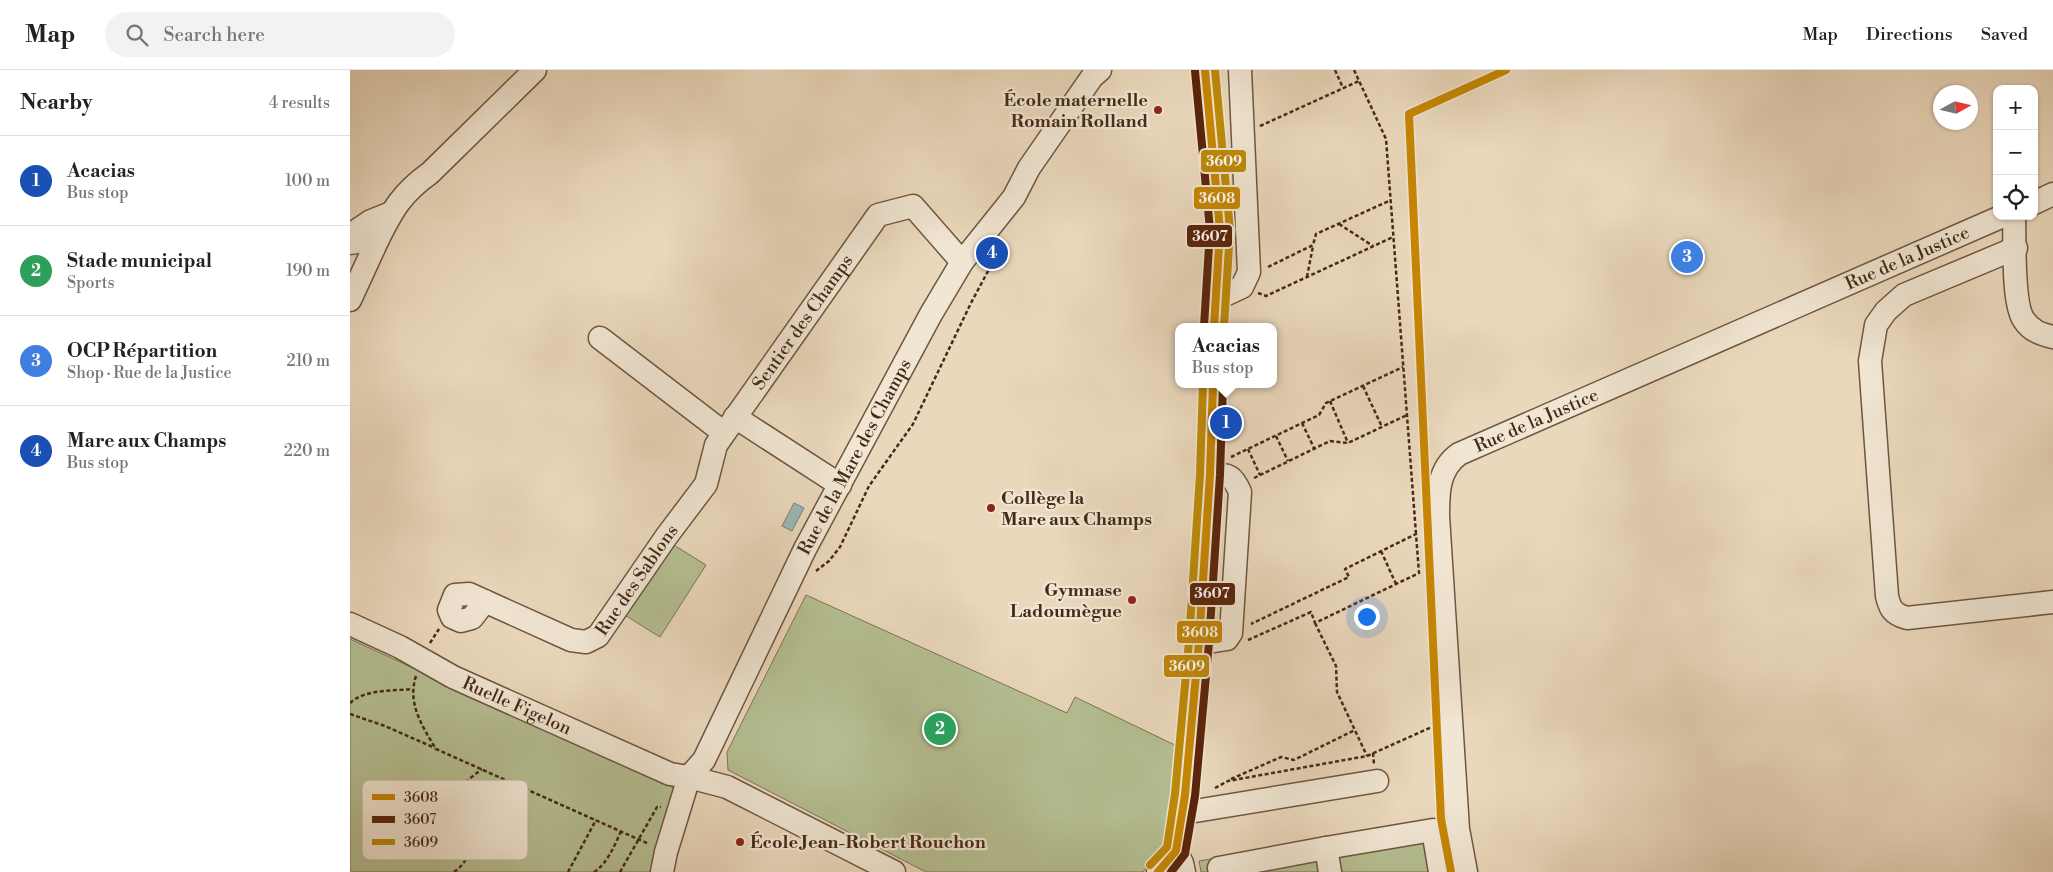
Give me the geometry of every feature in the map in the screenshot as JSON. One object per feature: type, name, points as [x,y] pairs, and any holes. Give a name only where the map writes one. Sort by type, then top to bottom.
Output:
[{"type":"street","points":[[1206,70],[1220,230],[1214,323]]},
{"type":"street","points":[[1215,296],[1227,294],[1246,279],[1240,70]]},
{"type":"street","name":"Rue de la Mare des Champs","points":[[664,862],[689,777],[704,760],[805,550],[879,408],[962,262],[1014,197],[1029,168],[1094,72]]},
{"type":"street","points":[[350,300],[391,213],[411,187],[430,174],[525,74]]},
{"type":"street","points":[[1210,132],[1243,129]]},
{"type":"street","points":[[2038,201],[2053,194]]},
{"type":"street","name":"Sentier des Champs","points":[[729,425],[878,215],[913,206],[962,262]]},
{"type":"street","points":[[350,235],[371,220],[391,213]]},
{"type":"street","name":"Rue de la Justice","points":[[1466,872],[1458,829],[1438,516],[1441,479],[1453,458],[1994,220]]},
{"type":"street","points":[[2014,220],[2018,303],[2022,319],[2038,333],[2053,337]]},
{"type":"street","points":[[350,243],[378,239]]},
{"type":"street","points":[[2016,248],[1904,295],[1886,311],[1876,325],[1870,362],[1887,596],[1890,609],[1897,615],[1907,618],[2053,602]]},
{"type":"street","points":[[600,338],[729,425],[840,485]]},
{"type":"street","points":[[1158,872],[1176,851],[1183,813],[1199,642],[1213,388]]},
{"type":"street","name":"Rue des Sablons","points":[[452,617],[449,610],[455,595],[469,594],[571,640],[586,642],[598,636],[666,537],[706,484],[716,445],[729,425]]},
{"type":"street","points":[[1199,642],[1208,642],[1229,636],[1240,492],[1235,480],[1210,467]]},
{"type":"street","name":"Ruelle Figelon","points":[[350,624],[400,647],[453,677],[670,774],[689,777],[727,788],[894,872]]},
{"type":"street","points":[[1183,813],[1377,781]]},
{"type":"street","points":[[1220,872],[1219,868],[1432,830],[1440,872]]},
{"type":"street","points":[[1326,848],[1330,872]]},
{"type":"street","points":[[1176,851],[1184,872]]},
{"type":"path","points":[[1335,70],[1343,88]]},
{"type":"path","points":[[1315,623],[1418,573],[1386,140],[1354,70]]},
{"type":"path","points":[[1243,129],[1256,128],[1359,81]]},
{"type":"path","points":[[1307,277],[1316,234],[1391,200]]},
{"type":"path","points":[[1339,224],[1373,246]]},
{"type":"path","points":[[811,575],[829,560],[840,547],[869,486],[913,424],[971,303],[1007,236]]},
{"type":"path","points":[[1313,245],[1246,279],[1266,296],[1394,237]]},
{"type":"path","points":[[1210,467],[1319,415],[1326,403],[1403,367]]},
{"type":"path","points":[[1363,386],[1382,427]]},
{"type":"path","points":[[1330,401],[1348,443]]},
{"type":"path","points":[[1237,486],[1330,441],[1348,443],[1407,415]]},
{"type":"path","points":[[1302,423],[1314,448]]},
{"type":"path","points":[[1276,436],[1288,461]]},
{"type":"path","points":[[1248,449],[1260,475]]},
{"type":"path","points":[[1367,756],[1337,692],[1336,666],[1311,612],[1233,647],[1229,636],[1349,578],[1344,568],[1416,534]]},
{"type":"path","points":[[1380,551],[1396,584]]},
{"type":"path","points":[[436,749],[419,721],[412,689],[434,634],[452,617]]},
{"type":"path","points":[[350,703],[355,699],[377,692],[412,689]]},
{"type":"path","points":[[350,714],[385,726],[508,780]]},
{"type":"path","points":[[1228,781],[1367,756],[1451,718]]},
{"type":"path","points":[[1214,789],[1281,757],[1294,760],[1355,730]]},
{"type":"path","points":[[468,780],[482,769]]},
{"type":"path","points":[[528,789],[637,839],[664,862]]},
{"type":"path","points":[[620,872],[637,839],[657,807],[680,804]]},
{"type":"path","points":[[568,872],[596,820]]},
{"type":"path","points":[[594,872],[613,849],[621,831]]},
{"type":"path","points":[[454,872],[459,869],[465,860]]},
{"type":"green space","points":[[669,542],[706,565],[660,637],[623,614]]},
{"type":"green space","points":[[806,595],[1067,713],[1075,697],[1177,746],[1169,820],[1162,850],[1143,872],[926,872],[728,770],[727,752]]},
{"type":"green space","points":[[350,639],[674,788],[656,872],[350,872]]},
{"type":"green space","points":[[1441,819],[1451,872],[1201,872],[1199,861]]},
{"type":"water","points":[[794,503],[804,508],[792,531],[782,526]]},
{"type":"transit line","name":"3608","points":[[1205,70],[1220,230],[1214,323]]},
{"type":"transit line","name":"3609","points":[[1215,70],[1230,230],[1224,323]]},
{"type":"transit line","name":"3608","points":[[1451,872],[1441,819],[1409,114],[1506,70]]},
{"type":"transit line","name":"3607","points":[[1195,71],[1210,230],[1204,323]]},
{"type":"transit line","name":"3609","points":[[1150,865],[1167,847],[1175,794],[1189,641],[1200,474],[1203,388]]},
{"type":"transit line","name":"3608","points":[[1158,872],[1176,851],[1185,795],[1199,642],[1210,474],[1213,388]]},
{"type":"transit line","name":"3607","points":[[1171,872],[1185,854],[1195,796],[1209,643],[1220,475],[1223,388]]},
{"type":"place","name":"École maternelle Romain Rolland","points":[[1158,110]]},
{"type":"place","name":"Mare aux Champs","points":[[992,253]]},
{"type":"place","name":"OCP Répartition","points":[[1687,257]]},
{"type":"place","name":"Acacias","points":[[1226,423]]},
{"type":"place","name":"Collège la Mare aux Champs","points":[[991,508]]},
{"type":"place","name":"Gymnase Ladoumègue","points":[[1132,600]]},
{"type":"place","name":"Stade municipal","points":[[940,729]]},
{"type":"place","name":"École Jean-Robert Rouchon","points":[[740,842]]}]
